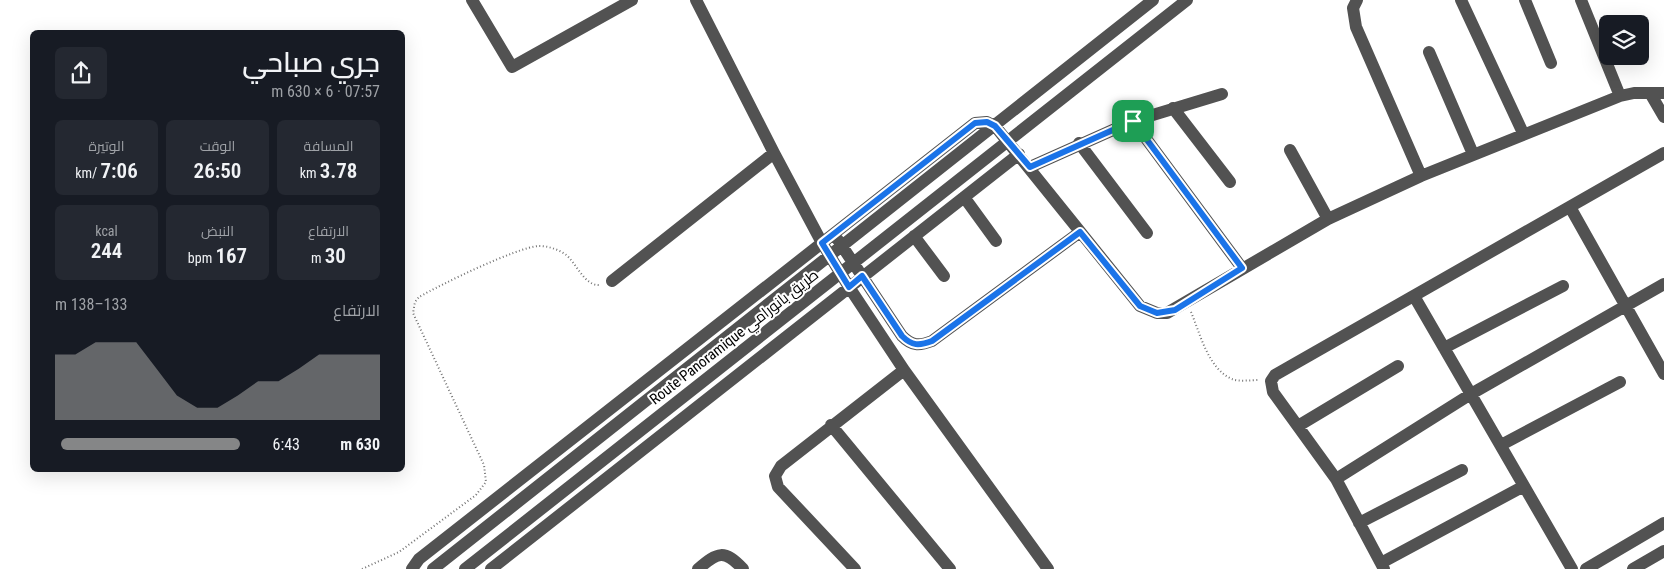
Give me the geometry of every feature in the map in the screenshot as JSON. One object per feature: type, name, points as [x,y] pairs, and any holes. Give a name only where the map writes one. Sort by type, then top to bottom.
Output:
[{"type":"street","points":[[472,0],[512,67],[632,0]]},
{"type":"street","points":[[696,0],[774,153],[840,273],[904,370],[1047,568]]},
{"type":"street","name":"Route Panoramique طريق بانورامي","points":[[433,569],[843,247],[1153,0]]},
{"type":"street","name":"Route Panoramique طريق بانورامي","points":[[466,569],[1187,0]]},
{"type":"street","points":[[1357,0],[1353,8],[1356,27],[1421,176]]},
{"type":"street","points":[[1461,0],[1523,133]]},
{"type":"street","points":[[1525,0],[1551,63]]},
{"type":"street","points":[[1582,0],[1620,96]]},
{"type":"street","points":[[1429,52],[1473,154]]},
{"type":"street","points":[[1650,93],[1664,117]]},
{"type":"street","points":[[412,569],[419,559],[971,126],[983,122],[995,126],[1030,167],[1140,306],[1157,313],[1167,313],[1187,303],[1242,268],[1328,218],[1421,176],[1523,133],[1620,96],[1664,93]]},
{"type":"street","points":[[1030,167],[1079,143],[1133,121],[1222,94]]},
{"type":"street","points":[[1173,108],[1230,182]]},
{"type":"street","points":[[1133,121],[1242,268]]},
{"type":"street","points":[[1079,143],[1147,233]]},
{"type":"street","points":[[1290,150],[1328,218]]},
{"type":"street","points":[[612,281],[774,153]]},
{"type":"street","points":[[1524,486],[1382,566],[1336,479],[1273,392],[1272,380],[1282,370],[1664,153]]},
{"type":"street","points":[[491,569],[1019,154]]},
{"type":"street","points":[[964,197],[996,241]]},
{"type":"street","points":[[1570,207],[1664,374]]},
{"type":"street","points":[[834,233],[902,336],[908,342],[916,345],[924,344],[1080,232]]},
{"type":"street","points":[[914,236],[944,276]]},
{"type":"street","points":[[1336,479],[1471,394],[1664,284]]},
{"type":"street","points":[[1444,348],[1563,286]]},
{"type":"street","points":[[1414,296],[1572,569]]},
{"type":"street","points":[[1298,426],[1398,366]]},
{"type":"street","points":[[855,569],[778,487],[774,480],[776,471],[831,424],[904,370]]},
{"type":"street","points":[[1501,445],[1620,382]]},
{"type":"street","points":[[831,424],[950,569]]},
{"type":"street","points":[[1360,524],[1462,470]]},
{"type":"street","points":[[1586,569],[1664,523]]},
{"type":"street","points":[[1633,569],[1664,551]]},
{"type":"street","points":[[698,569],[716,556],[723,554],[732,558],[743,569]]},
{"type":"path","points":[[362,569],[399,552],[476,495],[486,482],[484,465],[413,313],[415,302],[419,297],[518,251],[541,246],[553,248],[564,254],[590,283],[605,285],[612,281]]},
{"type":"path","points":[[1187,303],[1212,359],[1219,369],[1233,379],[1272,380]]},
{"type":"route","points":[[1133,121],[1242,268],[1175,310],[1167,313],[1157,313],[1140,306],[1080,232],[932,341],[916,345],[908,342],[902,336],[862,276],[849,287],[822,243],[975,123],[987,122],[995,126],[1030,167],[1079,143],[1133,121]]}]
